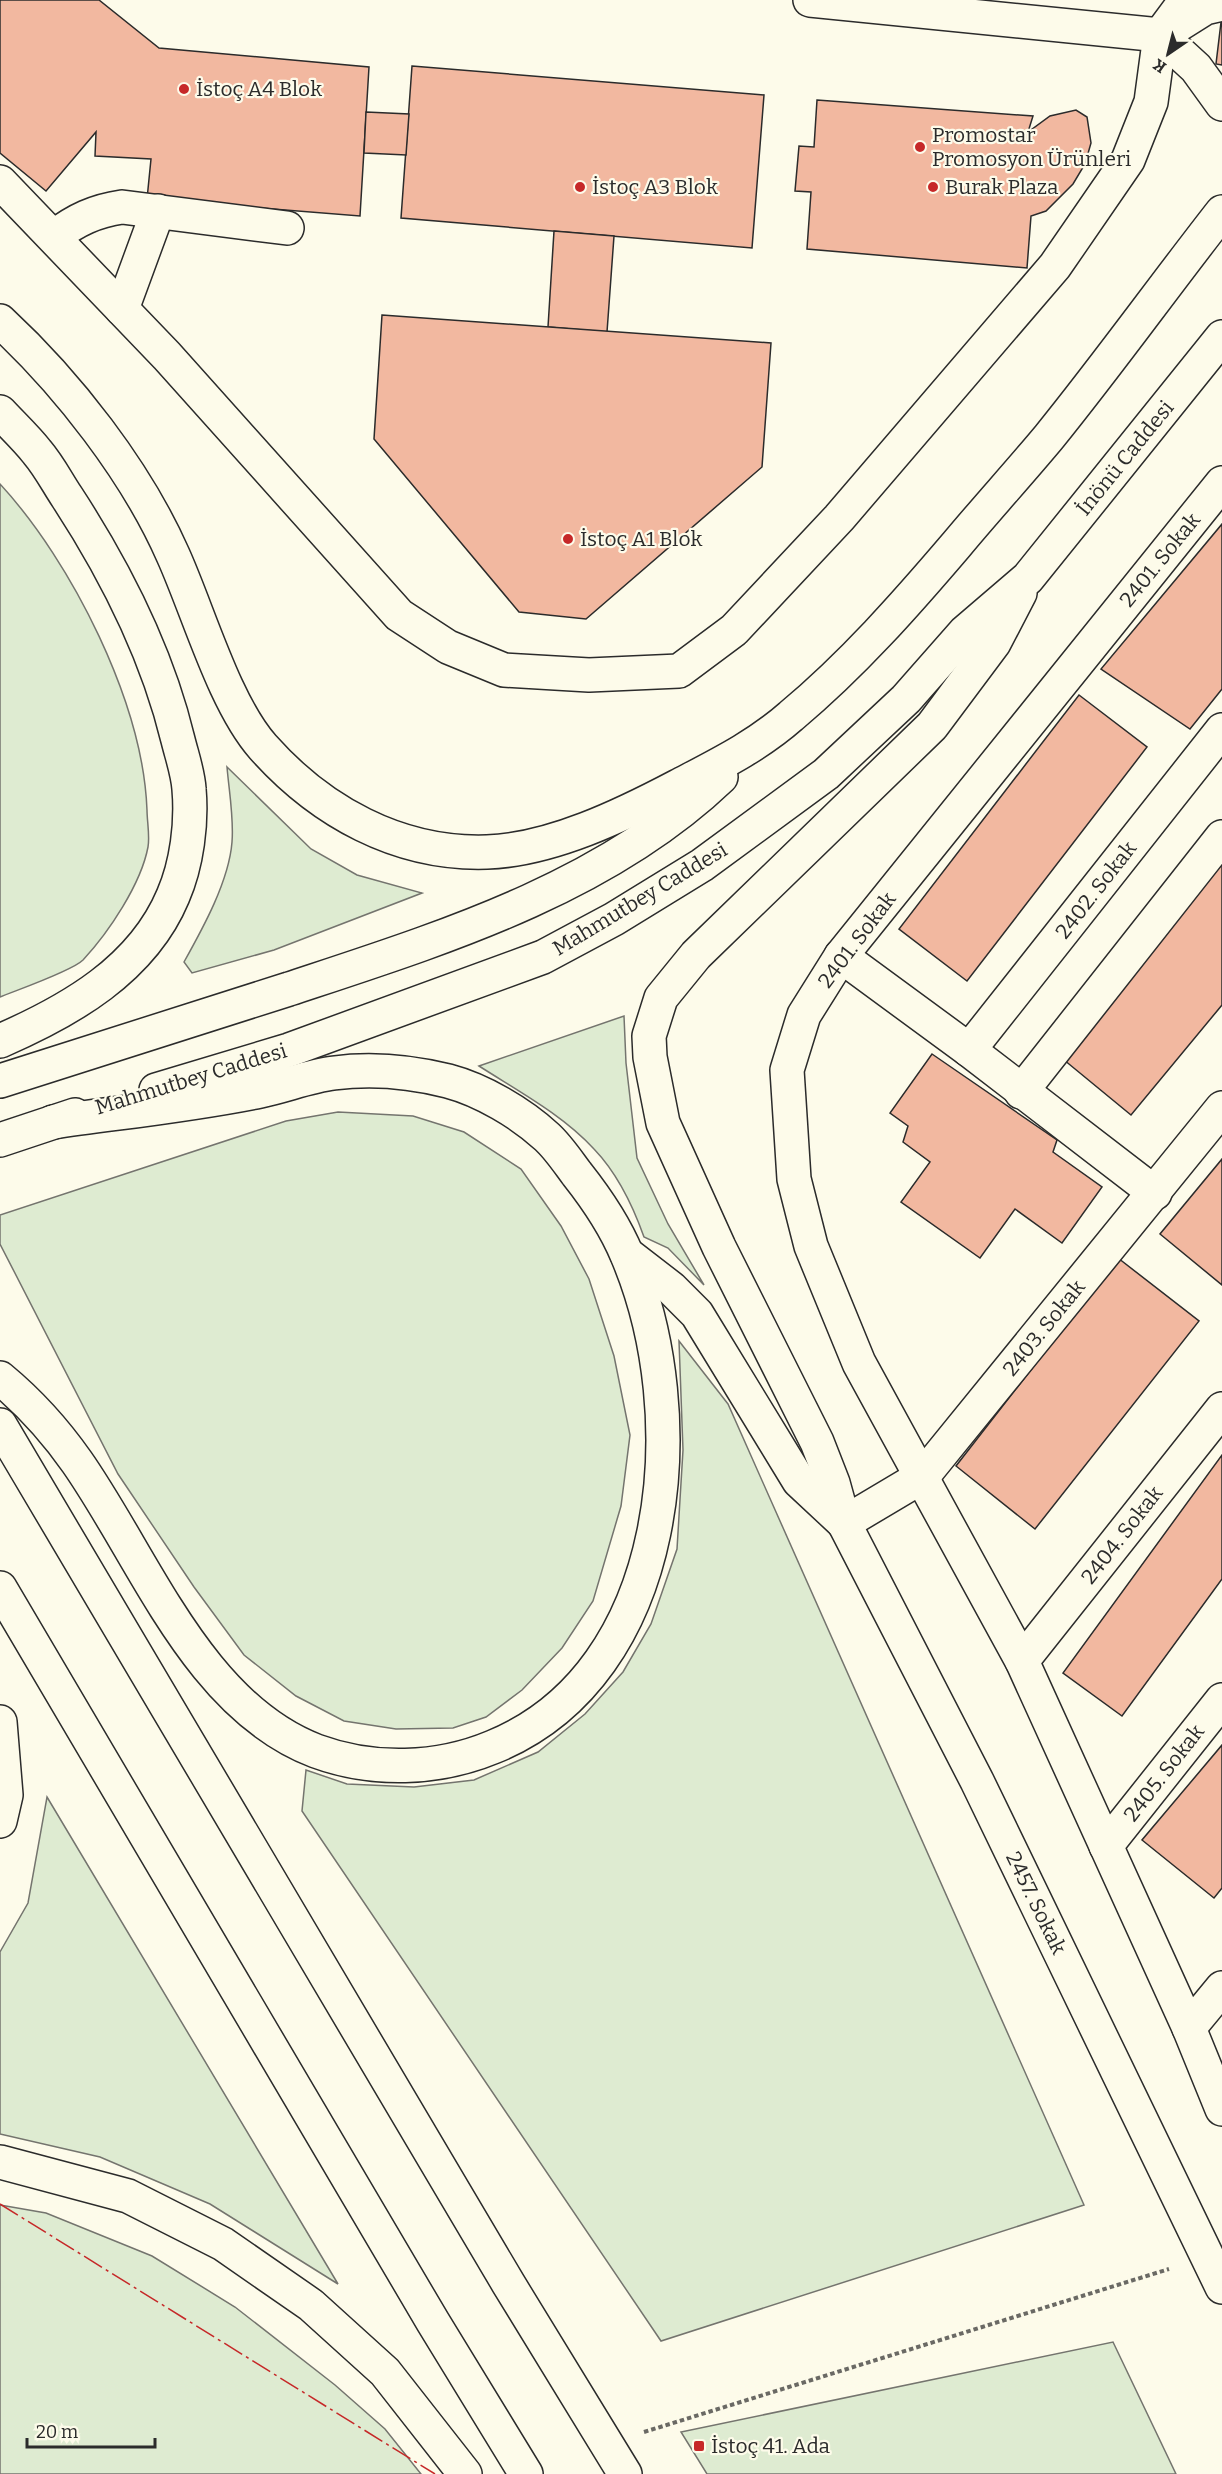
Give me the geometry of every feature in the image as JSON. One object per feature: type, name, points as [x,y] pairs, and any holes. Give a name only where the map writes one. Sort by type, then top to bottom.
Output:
[{"type":"main road","points":[[810,0],[1160,36],[1196,68],[1222,104]]},
{"type":"main road","points":[[0,182],[55,236],[399,615],[448,647],[504,670],[589,675],[679,671],[734,630],[839,518],[1055,266],[1128,160],[1151,102],[1160,36],[1186,0]]},
{"type":"main road","points":[[1160,36],[1205,8],[1222,4]]},
{"type":"main road","points":[[55,236],[75,221],[99,211],[122,207],[287,228]]},
{"type":"main road","points":[[122,309],[159,211]]},
{"type":"main road","points":[[0,1081],[455,934],[572,880],[663,827],[698,799],[752,747],[789,718],[846,667],[937,567],[1049,436],[1222,212]]},
{"type":"main road","points":[[0,321],[28,348],[86,413],[133,484],[171,549],[226,686],[258,742],[301,787],[360,826],[420,846],[488,852],[545,842],[601,824],[752,747]]},
{"type":"main road","name":"İnönü Caddesi","points":[[1028,578],[1222,336]]},
{"type":"main road","points":[[0,412],[38,452],[104,553],[150,652],[172,718],[189,788],[187,850],[173,897],[153,929],[124,966],[101,986],[51,1019],[0,1041]]},
{"type":"main road","name":"2401. Sokak","points":[[1222,483],[840,956],[804,1015],[787,1070],[794,1179],[811,1246],[859,1363],[923,1476],[1022,1661],[1189,2028],[1222,2109]]},
{"type":"main road","points":[[844,1523],[833,1483],[817,1442],[719,1247],[663,1123],[650,1057],[649,1036],[661,998],[696,955],[932,726],[994,643],[1028,578]]},
{"type":"main road","name":"Mahmutbey Caddesi","points":[[0,1140],[289,1050],[454,991],[543,957],[614,919],[702,865],[826,774],[906,699],[965,632],[1028,578]]},
{"type":"main road","name":"2402. Sokak","points":[[969,1050],[1222,730]]},
{"type":"main road","points":[[1022,1092],[1222,837]]},
{"type":"main road","points":[[840,956],[969,1050],[1155,1193]]},
{"type":"main road","points":[[0,1378],[22,1396],[76,1460],[193,1647],[223,1688],[266,1723],[316,1751],[376,1765],[431,1765],[470,1757],[507,1742],[543,1721],[590,1677],[625,1622],[647,1566],[657,1515],[664,1447],[661,1400],[649,1321],[627,1254],[602,1210],[548,1137],[501,1104],[453,1082],[377,1071],[332,1073],[261,1091],[53,1122]]},
{"type":"main road","name":"2403. Sokak","points":[[844,1523],[923,1476],[1222,1108]]},
{"type":"main road","points":[[627,1254],[671,1288],[697,1314],[799,1481],[844,1523]]},
{"type":"main road","name":"2404. Sokak","points":[[1022,1661],[1222,1409]]},
{"type":"main road","points":[[0,1425],[625,2474]]},
{"type":"main road","name":"2457. Sokak","points":[[844,1523],[1215,2253],[1222,2287]]},
{"type":"main road","points":[[0,1588],[433,2322],[526,2474]]},
{"type":"main road","name":"2405. Sokak","points":[[1106,1846],[1222,1700]]},
{"type":"main road","points":[[0,1722],[6,1795],[0,1821]]},
{"type":"main road","points":[[1189,2028],[1222,1988]]},
{"type":"main road","points":[[0,2162],[128,2196],[223,2244],[311,2305],[385,2372],[465,2474]]},
{"type":"path","points":[[606,2444],[1215,2253]]},
{"type":"green space","points":[[0,484],[27,516],[53,553],[77,593],[118,680],[142,768],[149,838],[139,876],[123,907],[83,960],[56,975],[0,997]]},
{"type":"green space","points":[[227,767],[311,849],[357,875],[422,893],[274,950],[192,973],[184,962],[214,904],[230,857],[232,824]]},
{"type":"green space","points":[[624,1016],[626,1063],[637,1158],[668,1224],[704,1285],[668,1248],[644,1237],[617,1179],[602,1158],[582,1137],[540,1104],[479,1066]]},
{"type":"green space","points":[[338,1112],[413,1116],[464,1132],[521,1169],[561,1226],[589,1279],[614,1356],[630,1435],[621,1506],[593,1601],[562,1648],[522,1690],[486,1717],[453,1728],[396,1729],[344,1721],[296,1696],[244,1655],[194,1587],[118,1474],[0,1244],[0,1215],[286,1121]]},
{"type":"green space","points":[[679,1341],[728,1404],[1084,2205],[661,2341],[302,1811],[306,1770],[347,1784],[414,1787],[474,1780],[538,1752],[585,1714],[623,1672],[651,1624],[677,1549],[683,1450]]},
{"type":"green space","points":[[47,1797],[338,2284],[210,2204],[100,2157],[0,2134],[0,1952],[28,1903]]},
{"type":"green space","points":[[0,2205],[46,2213],[152,2256],[235,2307],[335,2385],[385,2429],[421,2474],[0,2474]]},
{"type":"green space","points":[[1113,2342],[1176,2474],[707,2474],[681,2432]]},
{"type":"building","name":"İstoç A4 Blok","points":[[0,0],[99,0],[159,48],[369,67],[360,216],[147,199],[151,159],[95,156],[96,132],[46,191],[0,153]]},
{"type":"building","points":[[1222,14],[1222,65],[1216,64]]},
{"type":"building","name":"İstoç A3 Blok","points":[[412,66],[764,95],[752,248],[401,218]]},
{"type":"building","name":"Burak Plaza","points":[[817,100],[1033,116],[1028,132],[1050,116],[1076,110],[1087,117],[1091,143],[1085,164],[1073,184],[1046,211],[1031,216],[1027,268],[807,249],[811,192],[795,191],[799,146],[814,147]]},
{"type":"building","points":[[366,112],[409,114],[406,155],[364,153]]},
{"type":"building","points":[[554,231],[614,236],[607,332],[548,327]]},
{"type":"building","name":"İstoç A1 Blok","points":[[382,315],[771,343],[762,467],[586,619],[519,612],[374,439]]},
{"type":"building","points":[[1222,524],[1222,689],[1190,729],[1101,669]]},
{"type":"building","points":[[1079,695],[1147,747],[967,981],[899,929]]},
{"type":"building","points":[[1222,858],[1222,1005],[1131,1115],[1058,1055]]},
{"type":"building","points":[[932,1054],[1057,1140],[1053,1152],[1102,1187],[1062,1243],[1015,1209],[980,1258],[901,1202],[930,1162],[903,1142],[908,1126],[890,1113]]},
{"type":"building","points":[[1222,1159],[1222,1285],[1160,1234]]},
{"type":"building","points":[[1118,1258],[1199,1321],[1035,1529],[956,1466]]},
{"type":"building","points":[[1222,1455],[1222,1579],[1122,1716],[1063,1673]]},
{"type":"building","points":[[1222,1745],[1222,1888],[1214,1898],[1142,1840]]},
{"type":"power","points":[[0,2204],[435,2474]]},
{"type":"place","name":"İstoç A4 Blok","points":[[184,89]]},
{"type":"place","name":"Promostar Promosyon Ürünleri","points":[[920,147]]},
{"type":"place","name":"İstoç A3 Blok","points":[[580,187]]},
{"type":"place","name":"Burak Plaza","points":[[933,187]]},
{"type":"place","name":"İstoç A1 Blok","points":[[568,539]]},
{"type":"place","name":"İstoç 41. Ada","points":[[699,2446]]}]
